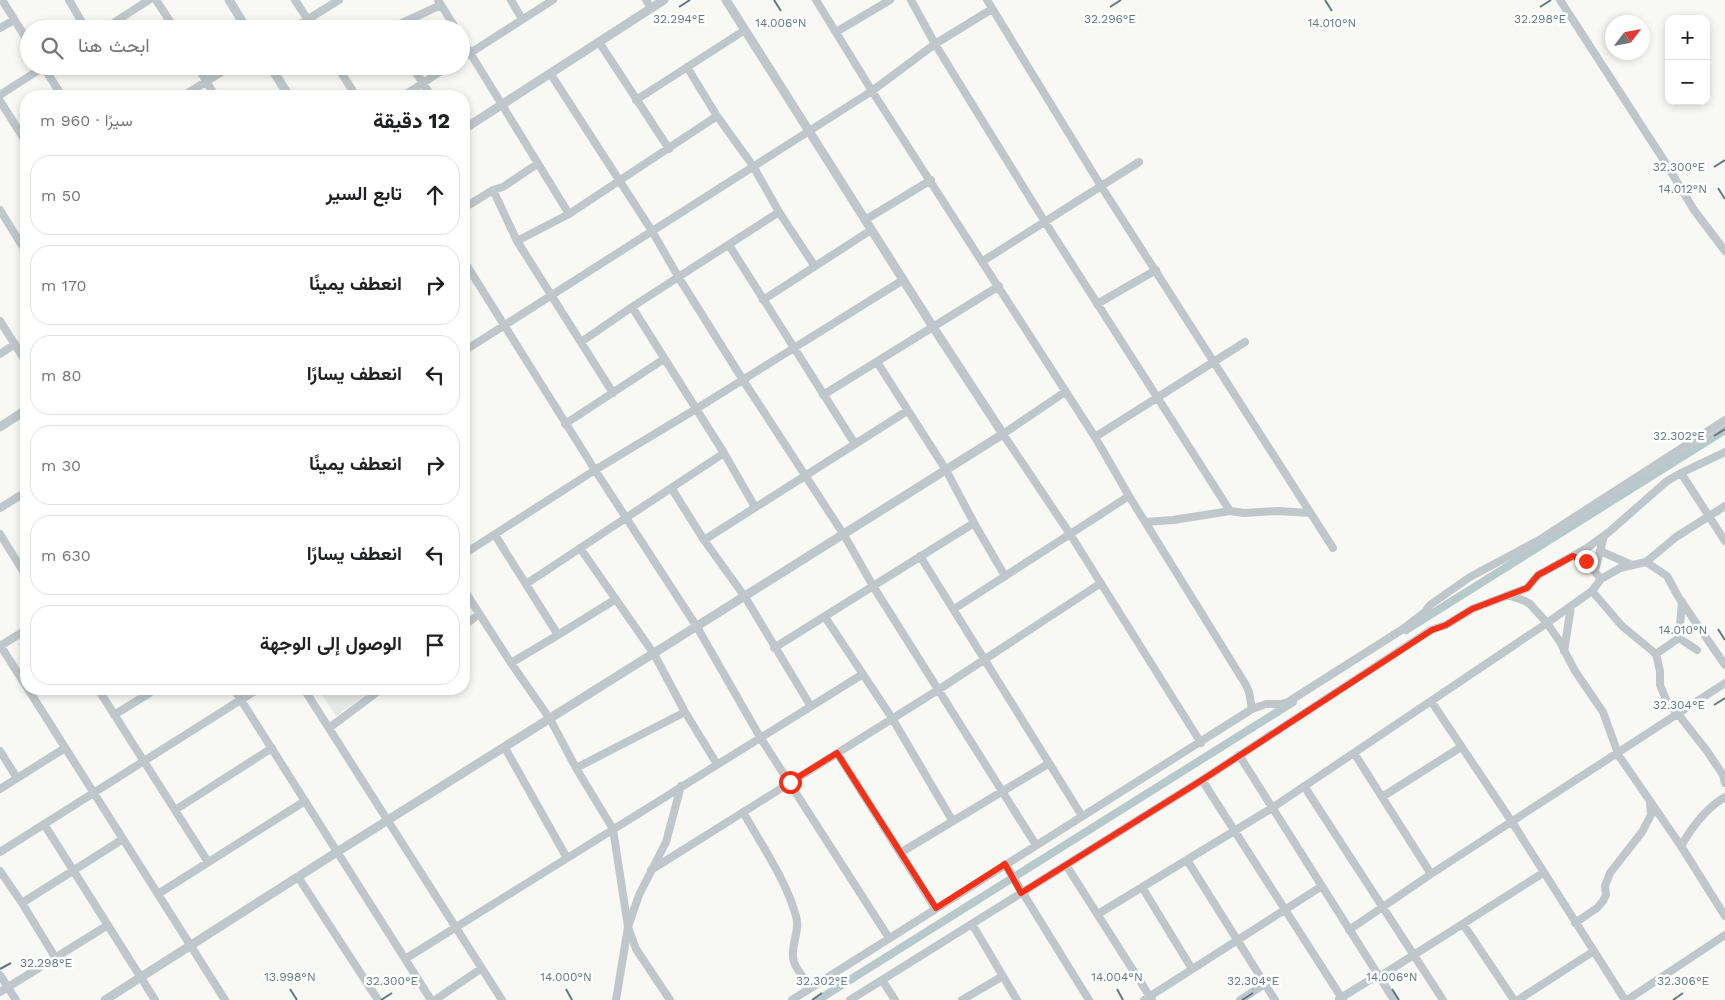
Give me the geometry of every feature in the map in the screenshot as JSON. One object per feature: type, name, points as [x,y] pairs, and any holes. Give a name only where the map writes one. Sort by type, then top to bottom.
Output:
[{"type":"street","points":[[2,0],[20,29]]},
{"type":"street","points":[[69,0],[81,20]]},
{"type":"street","points":[[118,20],[148,0]]},
{"type":"street","points":[[156,0],[169,20]]},
{"type":"street","points":[[229,0],[241,20]]},
{"type":"street","points":[[295,0],[308,19],[338,0]]},
{"type":"street","points":[[511,0],[522,19]]},
{"type":"street","points":[[553,0],[470,53],[569,214]]},
{"type":"street","points":[[646,0],[651,8]]},
{"type":"street","points":[[470,124],[664,0]]},
{"type":"street","points":[[726,0],[933,328],[1070,534],[1201,743]]},
{"type":"street","points":[[816,0],[872,91],[1095,437],[1129,496],[1246,685],[1252,709]]},
{"type":"street","points":[[836,32],[890,0]]},
{"type":"street","points":[[911,0],[935,44],[1045,222],[1230,512]]},
{"type":"street","points":[[986,0],[1101,186],[1333,548]]},
{"type":"street","points":[[1560,0],[1694,210],[1725,251]]},
{"type":"street","points":[[407,20],[440,3],[450,20]]},
{"type":"street","points":[[470,347],[809,132],[872,91],[935,44],[992,9]]},
{"type":"street","points":[[0,28],[14,20]]},
{"type":"street","points":[[636,100],[745,30]]},
{"type":"street","points":[[599,42],[669,149]]},
{"type":"street","points":[[688,67],[718,116],[754,166],[779,212],[814,265]]},
{"type":"street","points":[[550,73],[652,231],[678,278],[844,535],[873,586],[1036,845]]},
{"type":"street","points":[[0,95],[30,75]]},
{"type":"street","points":[[49,75],[58,90]]},
{"type":"street","points":[[202,75],[212,90]]},
{"type":"street","points":[[193,90],[217,75]]},
{"type":"street","points":[[276,75],[285,90]]},
{"type":"street","points":[[343,75],[352,90]]},
{"type":"street","points":[[418,75],[427,90]]},
{"type":"street","points":[[412,90],[436,75]]},
{"type":"street","points":[[0,101],[20,133]]},
{"type":"street","points":[[517,241],[569,214],[718,116]]},
{"type":"street","points":[[983,261],[1139,162]]},
{"type":"street","points":[[470,204],[493,190],[504,187],[537,164]]},
{"type":"street","points":[[865,220],[931,180]]},
{"type":"street","points":[[493,190],[517,241],[613,393]]},
{"type":"street","points":[[581,342],[779,212]]},
{"type":"street","points":[[1,214],[20,243]]},
{"type":"street","points":[[763,300],[814,265],[871,230]]},
{"type":"street","points":[[729,245],[855,444]]},
{"type":"street","points":[[470,270],[565,424],[697,627],[760,737],[888,938]]},
{"type":"street","points":[[1097,304],[1156,270]]},
{"type":"street","points":[[470,550],[595,470],[903,280]]},
{"type":"street","points":[[823,395],[999,286]]},
{"type":"street","points":[[632,307],[724,453],[755,507]]},
{"type":"street","points":[[0,321],[20,352]]},
{"type":"street","points":[[1095,437],[1213,360],[1245,342]]},
{"type":"street","points":[[0,354],[15,344]]},
{"type":"street","points":[[565,424],[664,359]]},
{"type":"street","points":[[877,362],[946,470],[1004,576]]},
{"type":"street","points":[[105,1000],[337,852],[844,535],[1003,434],[1065,392]]},
{"type":"street","points":[[704,540],[908,411]]},
{"type":"street","points":[[0,426],[20,414]]},
{"type":"street","points":[[792,1000],[1252,709],[1266,704],[1281,704],[1293,699],[1403,629],[1425,612],[1430,605],[1470,577],[1539,540],[1725,420]]},
{"type":"street","points":[[850,1000],[1202,780],[1432,630],[1446,625],[1472,609],[1527,588],[1538,575],[1604,536],[1667,481],[1725,452]]},
{"type":"street","points":[[526,584],[724,453]]},
{"type":"street","points":[[1680,473],[1725,541]]},
{"type":"street","points":[[672,488],[704,540],[744,597],[810,705]]},
{"type":"street","points":[[0,508],[20,496]]},
{"type":"street","points":[[954,609],[1129,496]]},
{"type":"street","points":[[1098,914],[1272,808],[1570,607],[1592,591],[1601,579],[1620,568],[1646,562],[1676,537],[1725,506]]},
{"type":"street","points":[[1146,522],[1230,512],[1278,511],[1310,513]]},
{"type":"street","points":[[774,648],[974,523]]},
{"type":"street","points":[[0,534],[20,561]]},
{"type":"street","points":[[495,535],[558,635]]},
{"type":"street","points":[[1595,570],[1604,536]]},
{"type":"street","points":[[580,548],[654,654],[685,712],[717,764]]},
{"type":"street","points":[[1600,551],[1632,566]]},
{"type":"street","points":[[1658,570],[1660,552]]},
{"type":"street","points":[[920,556],[1082,816]]},
{"type":"street","points":[[1573,556],[1586,561],[1601,579]]},
{"type":"street","points":[[1646,562],[1667,576],[1682,602],[1725,665]]},
{"type":"street","points":[[651,870],[938,690],[1101,583]]},
{"type":"street","points":[[1592,591],[1622,626],[1656,654],[1660,671],[1660,685],[1667,702],[1706,751],[1723,775],[1725,783]]},
{"type":"street","points":[[1508,595],[1530,604],[1547,623],[1564,650],[1571,666],[1606,717],[1618,754],[1681,846],[1725,916]]},
{"type":"street","points":[[510,663],[616,599]]},
{"type":"street","points":[[470,600],[510,663],[550,719],[576,768],[613,829],[628,927],[636,949],[670,1000]]},
{"type":"street","points":[[1679,638],[1682,602]]},
{"type":"street","points":[[1564,650],[1570,607]]},
{"type":"street","points":[[470,621],[479,614]]},
{"type":"street","points":[[825,617],[892,718],[952,820]]},
{"type":"street","points":[[20,634],[0,646],[20,675]]},
{"type":"street","points":[[1656,654],[1679,638]]},
{"type":"street","points":[[1679,638],[1697,650]]},
{"type":"street","points":[[405,959],[810,705],[863,674]]},
{"type":"street","points":[[1349,930],[1431,874],[1725,683]]},
{"type":"street","points":[[34,695],[225,1000]]},
{"type":"street","points":[[102,695],[208,862]]},
{"type":"street","points":[[114,715],[146,695]]},
{"type":"street","points":[[238,695],[433,1000],[482,968]]},
{"type":"street","points":[[0,852],[249,695]]},
{"type":"street","points":[[308,695],[502,1000]]},
{"type":"street","points":[[329,728],[373,695]]},
{"type":"street","points":[[1431,701],[1512,822],[1626,1000],[1725,935]]},
{"type":"street","points":[[576,768],[685,712]]},
{"type":"street","points":[[1382,797],[1461,747]]},
{"type":"street","points":[[0,789],[66,748]]},
{"type":"street","points":[[175,810],[272,748]]},
{"type":"street","points":[[504,748],[567,858]]},
{"type":"street","points":[[0,751],[17,778]]},
{"type":"street","points":[[1354,752],[1431,874]]},
{"type":"street","points":[[837,753],[936,908]]},
{"type":"street","points":[[1239,755],[1394,1000]]},
{"type":"street","points":[[900,853],[1048,764]]},
{"type":"street","points":[[1202,780],[1341,999],[1415,956],[1543,873]]},
{"type":"street","points":[[616,1000],[628,927],[639,895],[666,842],[681,786]]},
{"type":"street","points":[[1304,786],[1443,1000]]},
{"type":"street","points":[[1681,846],[1692,828],[1708,809],[1725,797]]},
{"type":"street","points":[[158,894],[305,801]]},
{"type":"street","points":[[1575,923],[1597,908],[1603,901],[1606,895],[1605,886],[1610,873],[1642,832],[1651,815],[1650,801]]},
{"type":"street","points":[[743,812],[782,882],[794,909],[798,926],[793,955],[794,963],[811,988]]},
{"type":"street","points":[[44,824],[155,1000]]},
{"type":"street","points":[[22,903],[123,839]]},
{"type":"street","points":[[1187,860],[1275,1000]]},
{"type":"street","points":[[1005,864],[1021,893],[1089,1000]]},
{"type":"street","points":[[1066,864],[1149,999],[1192,969],[1286,911],[1322,886]]},
{"type":"street","points":[[0,871],[55,957]]},
{"type":"street","points":[[298,877],[378,1000]]},
{"type":"street","points":[[1142,887],[1192,969]]},
{"type":"street","points":[[972,924],[1018,1000]]},
{"type":"street","points":[[1463,924],[1514,1000]]},
{"type":"street","points":[[0,992],[108,925]]},
{"type":"street","points":[[1518,1000],[1594,951]]},
{"type":"street","points":[[0,975],[16,1000]]},
{"type":"street","points":[[962,1000],[1003,976]]},
{"type":"street","points":[[882,980],[894,1000]]},
{"type":"street","points":[[1240,1000],[1265,984]]},
{"type":"shaded area","points":[[322,695],[366,695],[336,716]]},
{"type":"waterway","points":[[1406,630],[1725,430]]},
{"type":"waterway","points":[[818,1000],[1293,702]]},
{"type":"route","points":[[790,782],[837,753],[936,908],[1005,864],[1021,893],[1202,780],[1432,630],[1446,625],[1472,609],[1527,588],[1538,575],[1573,556],[1586,561]]}]
